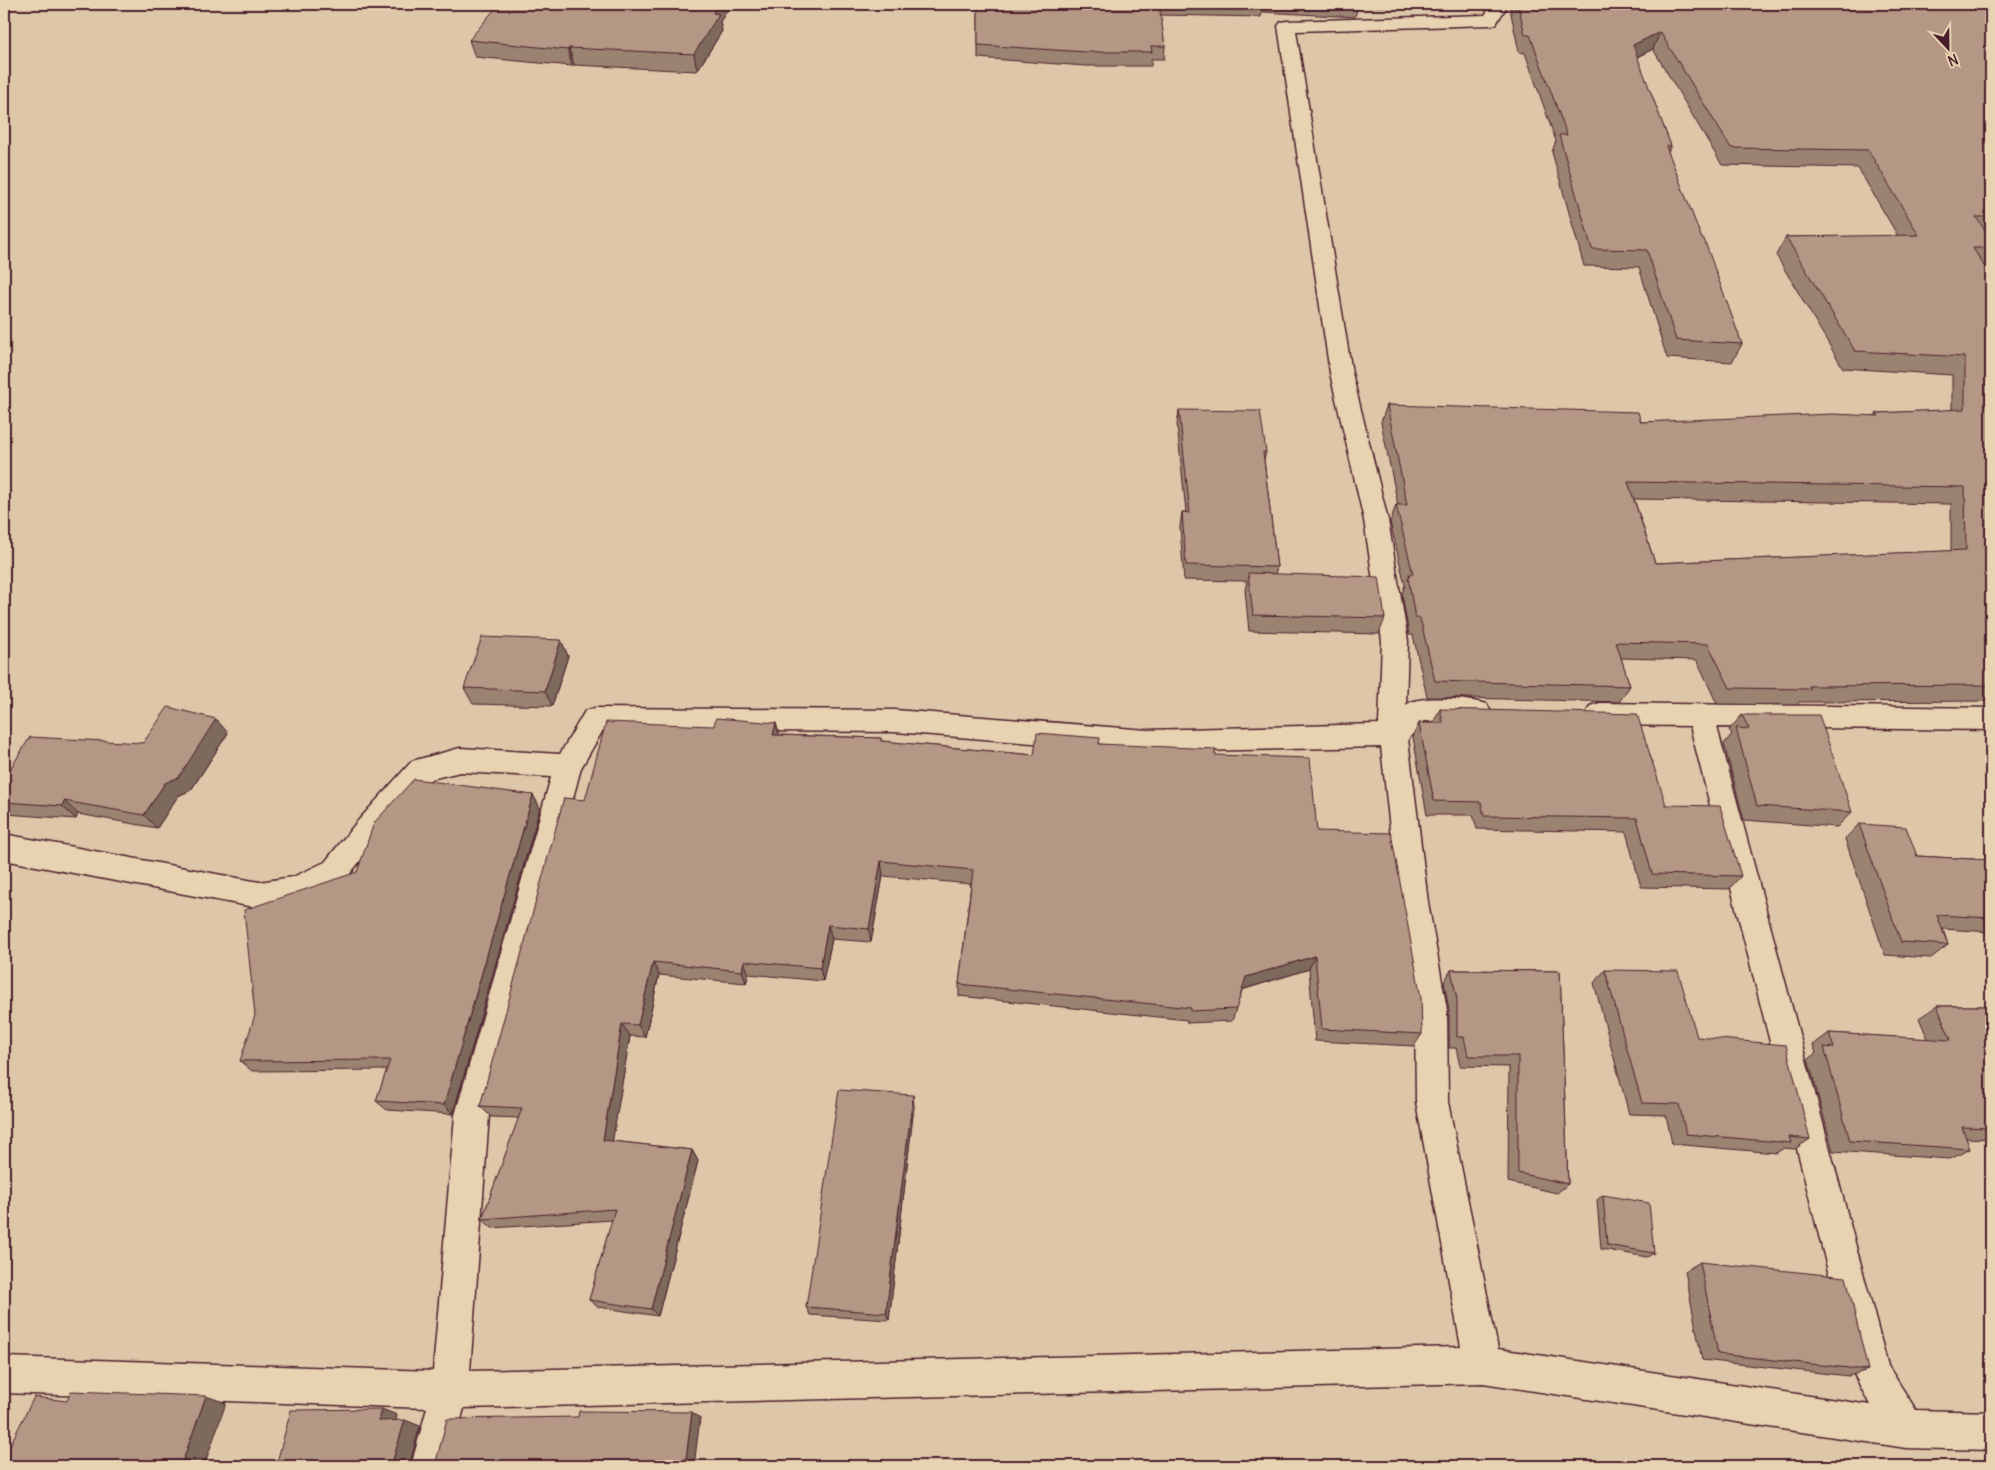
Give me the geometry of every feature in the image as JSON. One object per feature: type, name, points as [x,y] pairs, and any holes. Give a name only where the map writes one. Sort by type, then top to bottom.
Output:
[{"type":"street","points":[[1483,1365],[1432,1102],[1431,1010],[1413,902],[1392,718],[1394,642],[1376,520],[1341,374],[1287,26],[1490,20],[1500,4]]},
{"type":"street","points":[[430,1466],[450,1390],[472,1115],[568,766],[595,719],[896,721],[1147,741],[1395,735],[1418,710],[1506,712]]},
{"type":"street","points":[[1574,714],[1991,719]]},
{"type":"street","points":[[1701,717],[1872,1374],[1906,1429]]},
{"type":"street","points":[[4,847],[259,895],[279,893],[297,889],[335,871],[366,832],[422,769],[460,760],[568,766]]},
{"type":"street","points":[[4,1375],[450,1390],[1483,1365],[1906,1429],[1991,1431]]},
{"type":"building","points":[[499,4],[718,4],[713,13],[719,14],[694,54],[569,48],[568,50],[469,40]]},
{"type":"building","points":[[978,4],[1159,4],[1165,46],[1151,46],[1152,52],[1086,52],[978,45]]},
{"type":"building","points":[[1518,4],[1991,4],[1991,217],[1976,217],[1991,239],[1991,248],[1973,248],[1991,277],[1991,685],[1809,686],[1810,689],[1730,688],[1708,644],[1616,642],[1630,686],[1435,681],[1420,618],[1415,618],[1408,577],[1410,577],[1409,574],[1413,574],[1396,505],[1407,505],[1387,405],[1638,412],[1641,422],[1832,414],[1879,416],[1877,413],[1965,409],[1965,357],[1855,351],[1786,237],[1919,235],[1868,150],[1731,148],[1660,32],[1633,45],[1671,146],[1666,146],[1702,239],[1704,239],[1742,344],[1676,340],[1647,250],[1592,249],[1559,135],[1567,135],[1530,35],[1525,35]],"holes":[[[1628,482],[1965,487],[1966,550],[1655,563]]]},
{"type":"building","points":[[1179,410],[1260,411],[1266,452],[1263,452],[1277,567],[1186,565],[1182,512],[1190,513]]},
{"type":"building","points":[[1248,573],[1379,577],[1385,618],[1253,615]]},
{"type":"building","points":[[482,637],[561,640],[545,691],[464,688]]},
{"type":"building","points":[[168,707],[216,719],[179,777],[165,783],[144,815],[64,801],[62,806],[4,802],[4,779],[30,737],[143,743]]},
{"type":"building","points":[[1440,709],[1637,714],[1666,805],[1720,806],[1741,876],[1652,874],[1637,818],[1484,816],[1481,802],[1434,801],[1419,723],[1443,723]]},
{"type":"building","points":[[1742,715],[1819,715],[1852,812],[1757,806],[1736,728],[1749,729]]},
{"type":"building","points":[[716,718],[776,723],[773,735],[881,738],[881,741],[1034,755],[1037,733],[1100,738],[1099,744],[1215,749],[1215,755],[1310,758],[1317,831],[1391,833],[1421,998],[1422,1034],[1322,1029],[1315,956],[1246,977],[1236,1009],[1191,1011],[1191,1008],[959,984],[973,870],[881,861],[869,929],[828,925],[820,968],[744,961],[742,971],[653,962],[638,1025],[622,1024],[603,1140],[692,1150],[651,1309],[589,1300],[615,1209],[482,1219],[522,1108],[480,1106],[564,798],[585,800],[606,722],[714,726]]},
{"type":"building","points":[[414,779],[533,795],[444,1105],[376,1101],[390,1060],[240,1061],[255,1015],[244,910],[357,872],[374,823]]},
{"type":"building","points":[[1859,824],[1906,827],[1917,856],[1991,860],[1991,918],[1937,915],[1948,945],[1901,942]]},
{"type":"building","points":[[1451,970],[1560,971],[1568,1184],[1518,1173],[1518,1056],[1468,1056],[1464,1037],[1457,1037],[1457,999]]},
{"type":"building","points":[[1605,970],[1678,971],[1697,1037],[1786,1045],[1810,1139],[1789,1137],[1791,1143],[1686,1134],[1679,1104],[1642,1103]]},
{"type":"building","points":[[1937,1006],[1991,1006],[1991,1128],[1962,1127],[1970,1149],[1850,1141],[1824,1047],[1834,1048],[1829,1033],[1951,1040]]},
{"type":"building","points":[[839,1090],[913,1095],[886,1313],[806,1307]]},
{"type":"building","points":[[1603,1195],[1649,1203],[1654,1253],[1607,1245]]},
{"type":"building","points":[[1700,1262],[1846,1277],[1868,1370],[1718,1354]]},
{"type":"building","points":[[71,1391],[206,1396],[181,1466],[4,1466],[4,1457],[34,1397],[67,1401]]},
{"type":"building","points":[[382,1409],[379,1421],[405,1420],[393,1460],[395,1463],[436,1462],[447,1419],[578,1417],[579,1411],[692,1412],[685,1466],[276,1466],[291,1410]]}]
